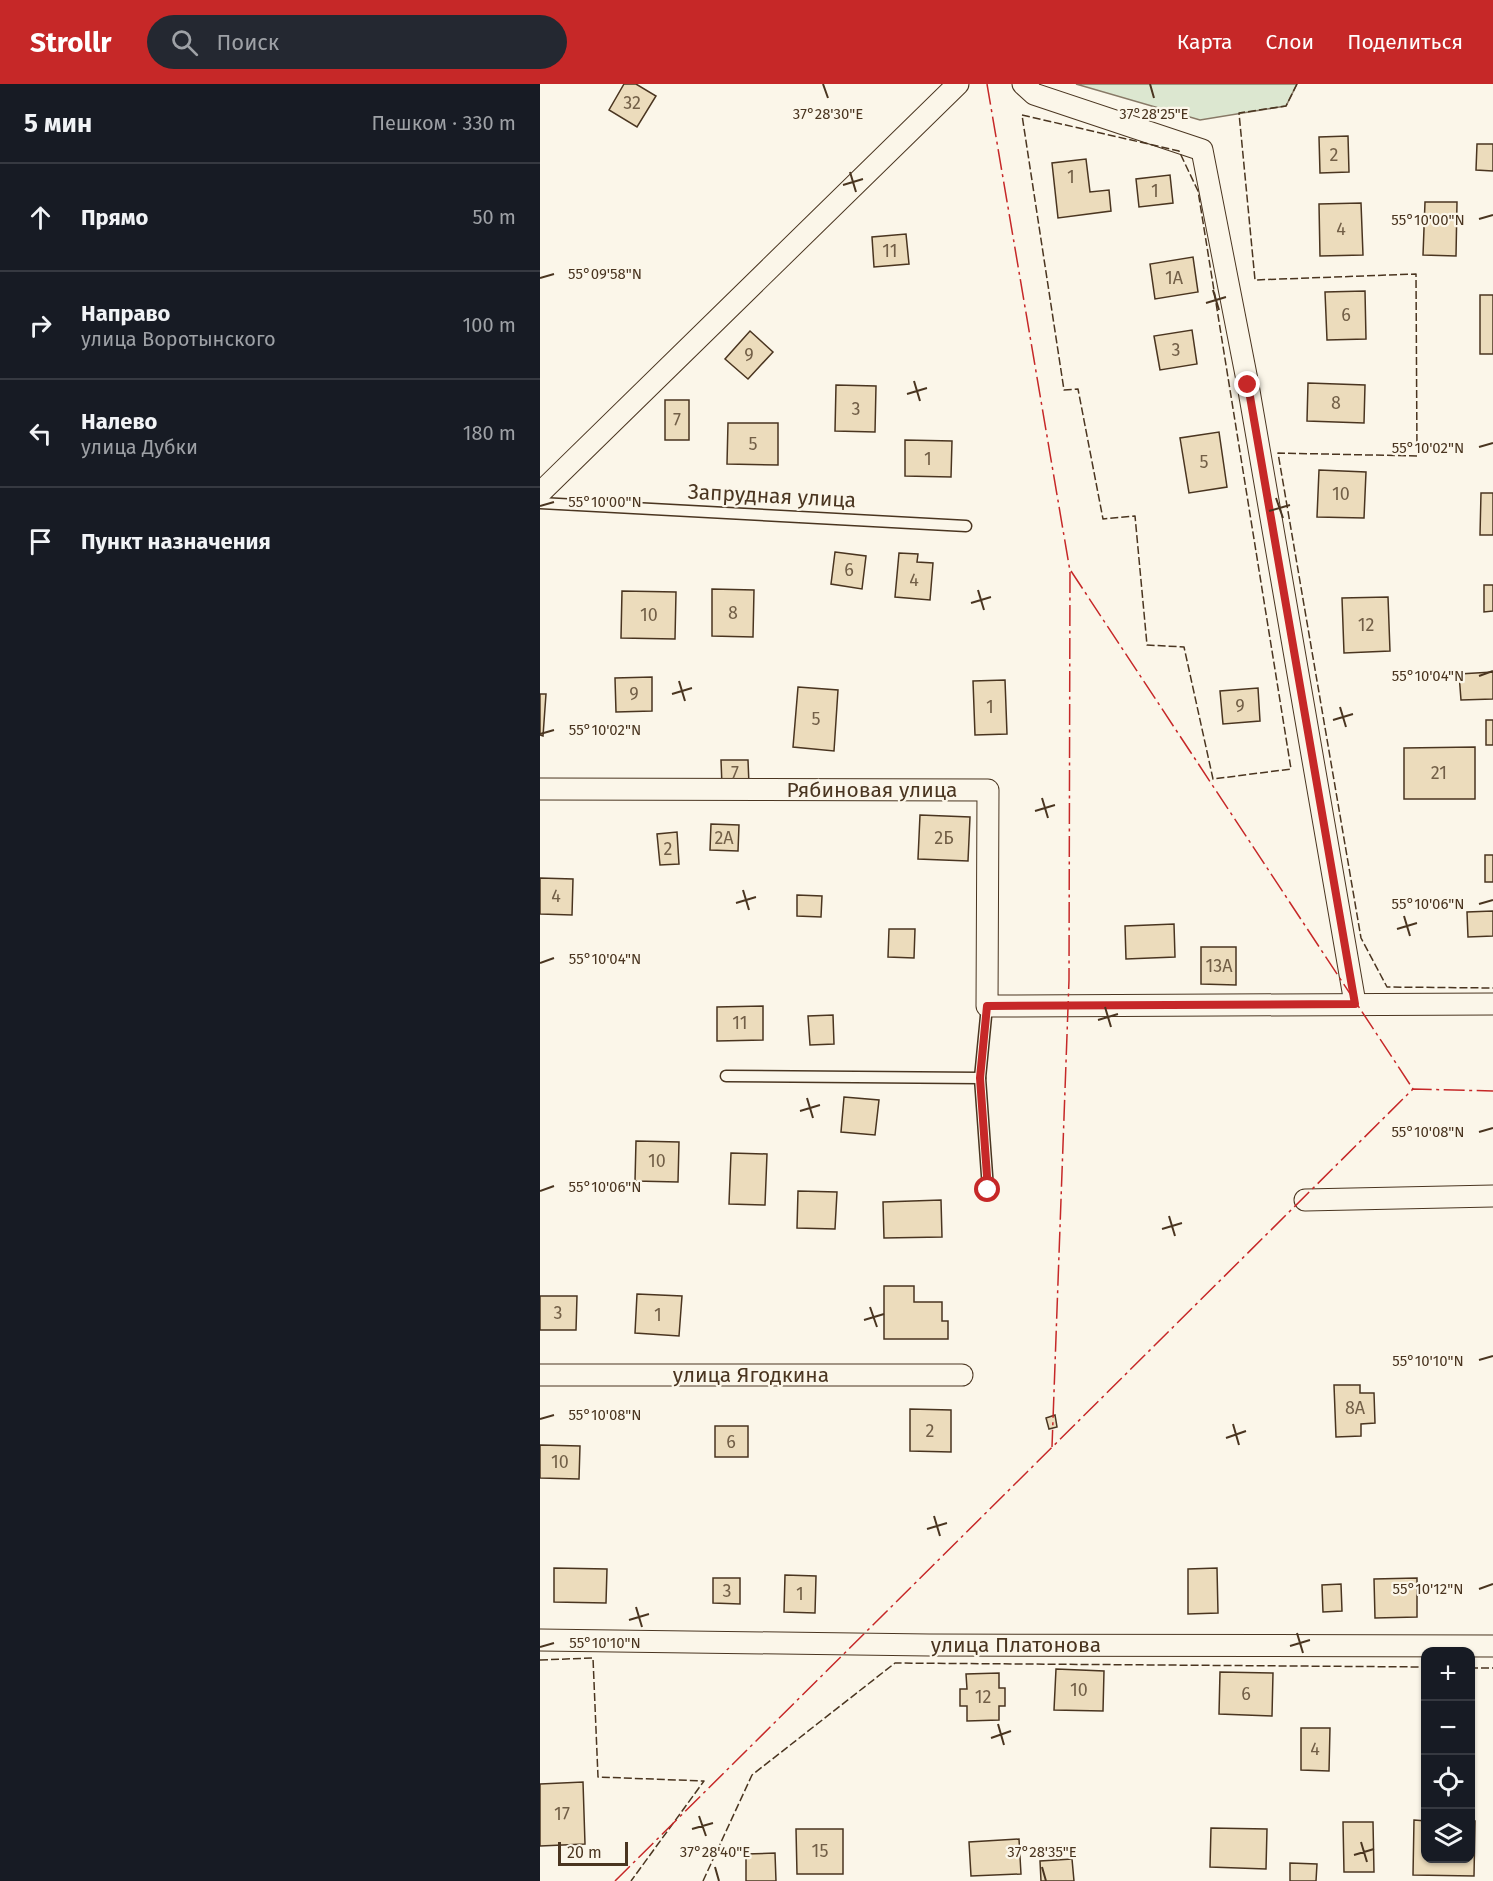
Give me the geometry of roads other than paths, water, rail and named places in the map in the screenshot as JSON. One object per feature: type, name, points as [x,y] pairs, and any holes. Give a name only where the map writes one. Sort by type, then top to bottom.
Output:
[{"type":"street","points":[[540,493],[958,84]]},
{"type":"street","points":[[1028,89],[1202,150],[1250,397],[1355,1004]]},
{"type":"street","name":"Рябиновая улица","points":[[540,789],[988,790],[987,1006]]},
{"type":"street","points":[[987,1006],[1493,1004]]},
{"type":"street","points":[[1305,1200],[1493,1196]]},
{"type":"street","name":"улица Ягодкина","points":[[540,1375],[962,1375]]},
{"type":"street","name":"улица Платонова","points":[[540,1640],[929,1645],[1493,1646]]},
{"type":"lane","name":"Запрудная улица","points":[[540,503],[966,526]]},
{"type":"lane","points":[[987,1006],[980,1078],[988,1190]]},
{"type":"lane","points":[[726,1076],[980,1078]]}]
